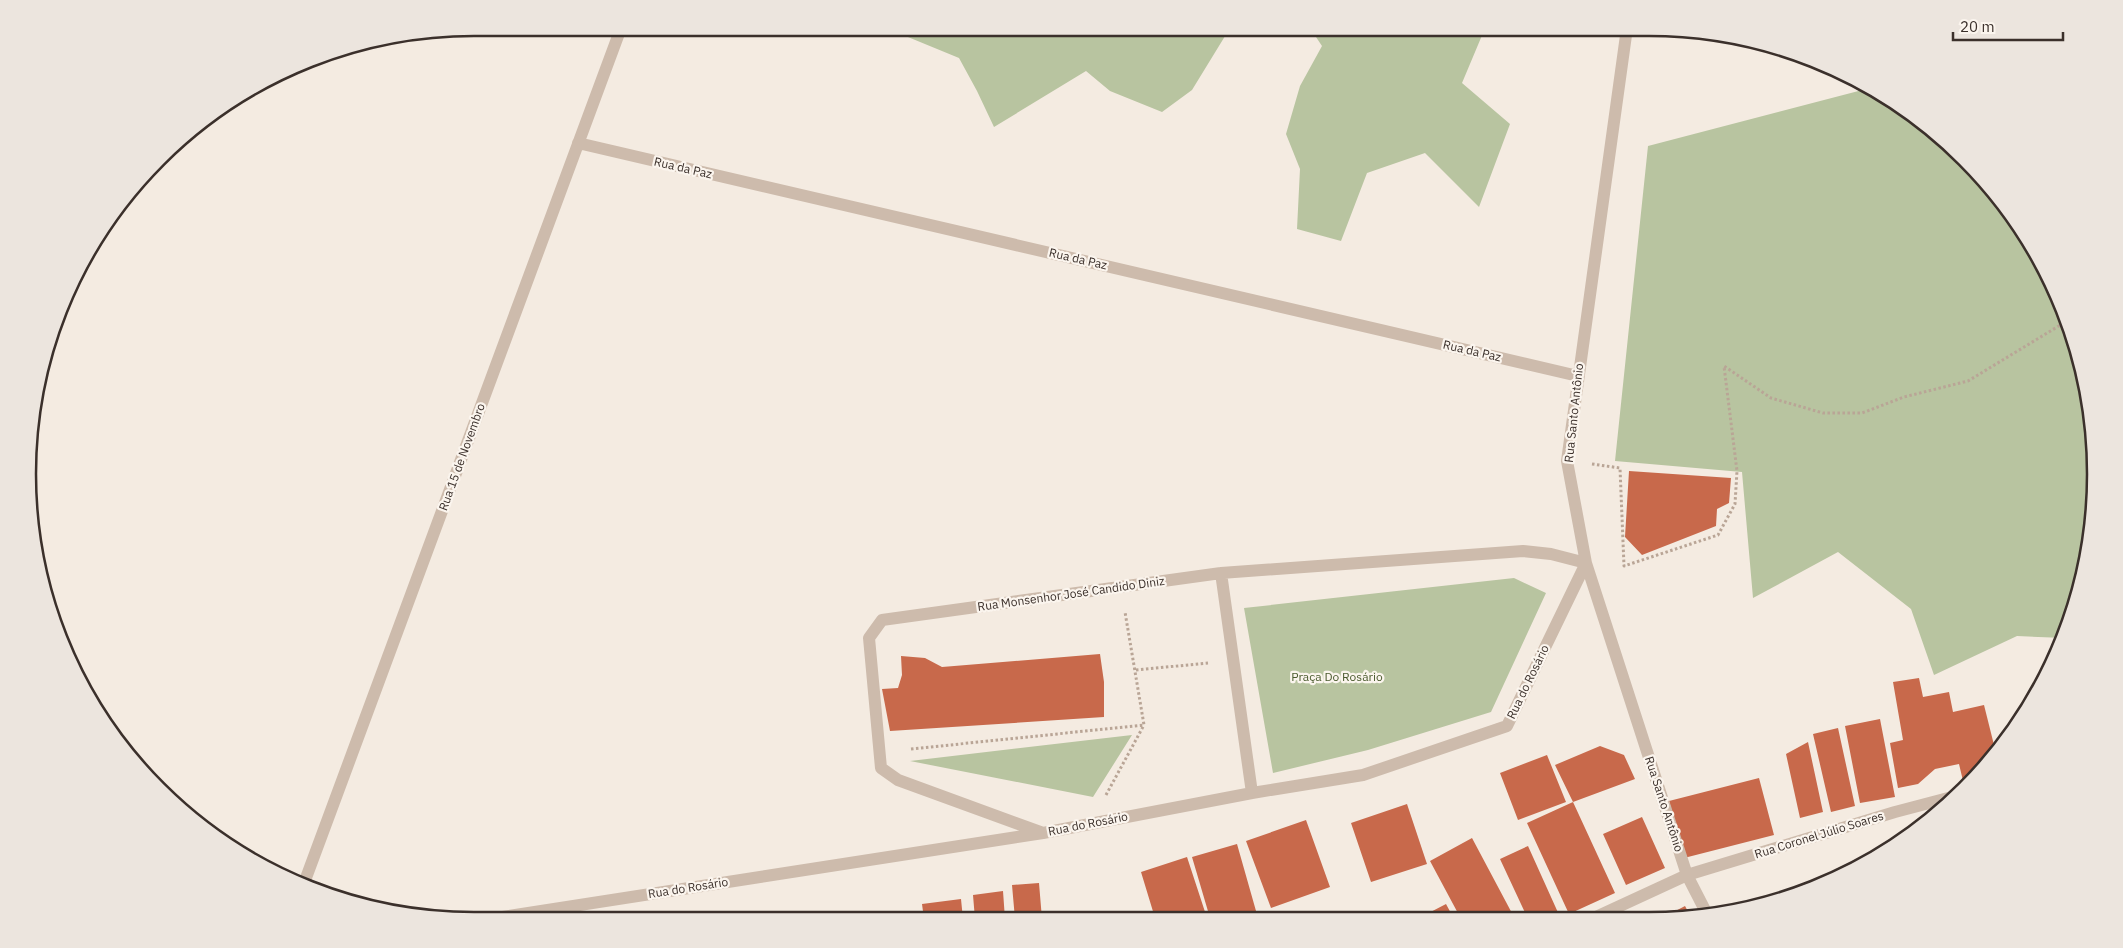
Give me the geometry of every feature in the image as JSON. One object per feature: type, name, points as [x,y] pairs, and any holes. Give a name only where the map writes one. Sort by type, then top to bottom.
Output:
[{"type":"street","name":"Rua 15 de Novembro","points":[[306,878],[618,36]]},
{"type":"street","name":"Rua Santo Antônio","points":[[1626,36],[1567,461],[1586,563],[1687,874],[1704,908]]},
{"type":"street","name":"Rua da Paz","points":[[578,143],[1578,376]]},
{"type":"street","name":"Rua Monsenhor José Candido Diniz","points":[[1043,833],[898,780],[881,768],[869,638],[882,620],[1221,573],[1523,551],[1550,554],[1586,563]]},
{"type":"street","name":"Rua do Rosário","points":[[569,912],[1043,833],[1252,793],[1363,775],[1507,726],[1586,563]]},
{"type":"street","points":[[1221,573],[1252,793]]},
{"type":"street","name":"Rua Coronel Júlio Soares","points":[[1607,912],[1687,874],[1942,800]]},
{"type":"path","points":[[1567,461],[1620,468],[1624,566],[1718,535],[1735,504],[1737,471],[1724,366],[1771,398],[1823,412],[1862,413],[1904,397],[1968,380],[2061,325]]},
{"type":"path","points":[[1107,794],[1144,725],[1124,607]]},
{"type":"path","points":[[1136,670],[1233,660]]},
{"type":"path","points":[[911,749],[1144,725]]},
{"type":"green space","points":[[905,36],[1225,36],[1192,90],[1162,112],[1110,91],[1086,71],[994,127],[959,58]]},
{"type":"green space","points":[[1315,36],[1482,36],[1462,83],[1510,124],[1479,207],[1425,153],[1367,173],[1341,241],[1297,229],[1300,169],[1286,134],[1300,86],[1322,46]]},
{"type":"green space","points":[[1860,91],[1892,110],[1938,145],[1978,185],[2013,231],[2042,280],[2064,333],[2072,361],[2083,417],[2087,474],[2083,531],[2072,587],[2055,638],[2017,636],[1934,675],[1911,609],[1838,552],[1753,598],[1742,472],[1615,461],[1648,146]]},
{"type":"green space","name":"Praça Do Rosário","points":[[1514,578],[1546,593],[1491,712],[1368,750],[1273,773],[1244,608]]},
{"type":"green space","points":[[1132,735],[1093,797],[910,761]]},
{"type":"building","points":[[1629,471],[1731,478],[1729,503],[1717,509],[1716,526],[1642,555],[1625,537]]},
{"type":"building","points":[[1100,654],[1104,682],[1104,717],[890,731],[882,689],[898,688],[902,675],[901,656],[925,658],[942,667]]},
{"type":"building","points":[[1919,678],[1923,697],[1949,692],[1953,712],[1984,705],[1994,743],[1963,780],[1959,764],[1935,769],[1918,784],[1898,788],[1890,743],[1903,740],[1893,682]]},
{"type":"building","points":[[1880,719],[1895,797],[1860,803],[1845,726]]},
{"type":"building","points":[[1838,728],[1855,806],[1831,812],[1813,734]]},
{"type":"building","points":[[1808,742],[1823,812],[1800,818],[1786,754]]},
{"type":"building","points":[[1600,746],[1624,755],[1635,779],[1573,802],[1555,765]]},
{"type":"building","points":[[1547,755],[1566,802],[1518,820],[1500,773]]},
{"type":"building","points":[[1759,778],[1774,835],[1684,858],[1669,801]]},
{"type":"building","points":[[1573,802],[1615,893],[1573,912],[1568,912],[1527,823]]},
{"type":"building","points":[[1407,804],[1427,864],[1371,882],[1351,823]]},
{"type":"building","points":[[1642,817],[1665,868],[1626,885],[1603,834]]},
{"type":"building","points":[[1306,820],[1330,887],[1271,908],[1246,841]]},
{"type":"building","points":[[1472,838],[1511,912],[1457,912],[1430,861]]},
{"type":"building","points":[[1237,844],[1256,912],[1208,912],[1192,857]]},
{"type":"building","points":[[1528,846],[1558,912],[1525,912],[1500,859]]},
{"type":"building","points":[[1187,857],[1205,912],[1153,912],[1141,872]]},
{"type":"building","points":[[1039,883],[1041,912],[1014,912],[1012,885]]},
{"type":"building","points":[[1003,891],[1004,912],[974,912],[973,895]]},
{"type":"building","points":[[961,899],[962,912],[923,912],[922,904]]},
{"type":"building","points":[[1446,904],[1450,912],[1431,912]]},
{"type":"building","points":[[1685,906],[1687,910],[1678,911],[1675,911]]}]
